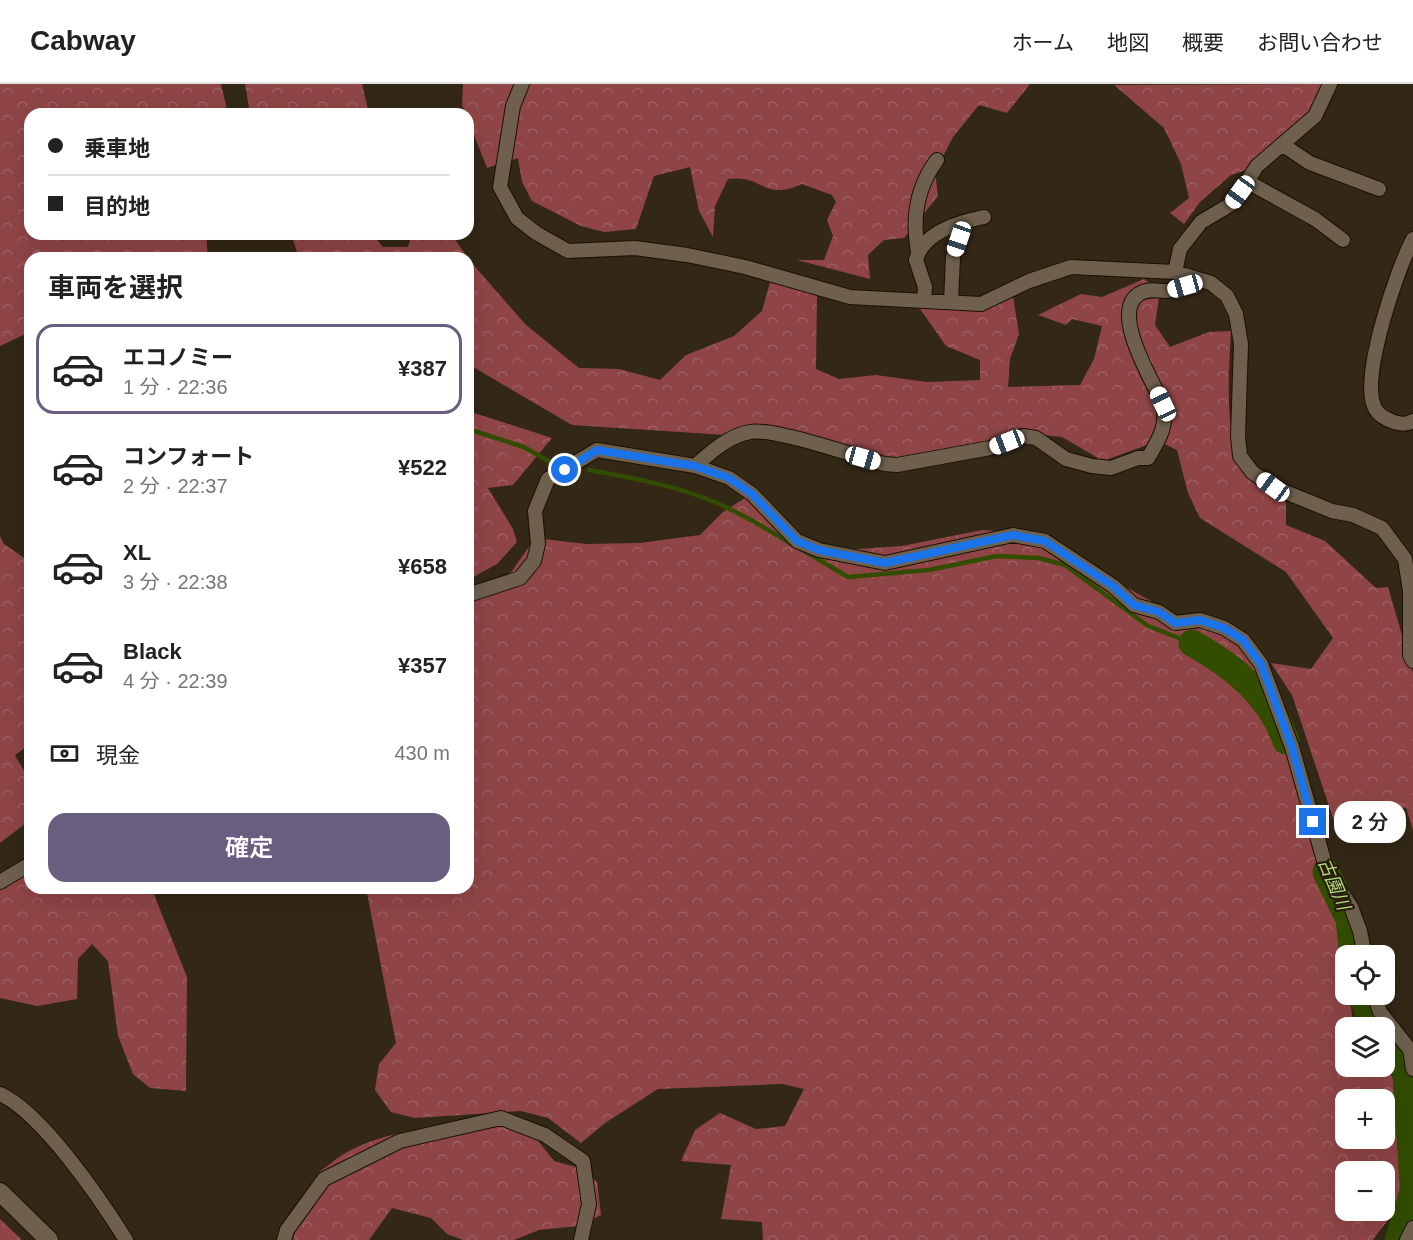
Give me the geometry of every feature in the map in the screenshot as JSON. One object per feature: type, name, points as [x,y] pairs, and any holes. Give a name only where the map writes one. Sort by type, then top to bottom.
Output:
[{"type":"main road","points":[[0,1192],[48,1240]]},
{"type":"street","points":[[522,84],[513,106],[504,148],[500,187],[517,218],[536,233],[568,251],[636,248],[687,255],[745,267],[850,297],[981,304],[1029,281],[1071,267],[1124,272],[1174,272],[1211,283],[1227,296],[1236,314],[1241,344],[1238,436],[1240,456],[1252,472],[1273,487],[1332,512],[1353,515],[1382,528],[1405,559],[1410,591],[1410,655],[1413,661]]},
{"type":"street","points":[[1174,272],[1180,249],[1201,222],[1233,203],[1257,166],[1315,117],[1330,84]]},
{"type":"street","points":[[1283,145],[1310,162],[1379,189]]},
{"type":"street","points":[[918,252],[915,233],[917,203],[925,176],[937,160]]},
{"type":"street","points":[[1248,182],[1315,219],[1343,240]]},
{"type":"street","points":[[924,300],[925,287],[916,260],[922,244],[965,222],[984,217]]},
{"type":"street","points":[[951,302],[953,257],[965,222]]},
{"type":"street","points":[[1413,239],[1389,299],[1371,386],[1374,407],[1381,416],[1400,423],[1413,421]]},
{"type":"street","points":[[695,466],[719,445],[750,432],[771,432],[885,464],[897,465],[990,448],[1023,436],[1036,438],[1066,459],[1092,466],[1111,468],[1138,458],[1148,458],[1163,432],[1166,417],[1163,404],[1128,325],[1127,311],[1138,294],[1147,290],[1168,291],[1202,281]]},
{"type":"street","points":[[474,593],[520,578],[534,561],[538,544],[535,512],[548,479],[597,450],[695,466],[729,478],[752,494],[797,541],[819,550],[885,563],[1013,535],[1045,541],[1113,586],[1134,605],[1159,612],[1175,623],[1200,620],[1224,628],[1243,640],[1261,664],[1292,747],[1326,868],[1351,907],[1363,945]]},
{"type":"street","points":[[0,882],[24,868]]},
{"type":"street","points":[[1378,1005],[1380,1012],[1410,1050],[1413,1069]]},
{"type":"street","points":[[0,1094],[24,1109],[98,1194],[126,1240]]},
{"type":"street","points":[[284,1240],[288,1230],[324,1179],[400,1141],[501,1118],[545,1135],[582,1161],[589,1204],[581,1240]]},
{"type":"street","points":[[1407,1240],[1413,1228]]},
{"type":"green space","points":[[0,84],[221,84],[227,108],[24,108],[24,240],[206,240],[208,252],[24,252],[24,335],[0,346]]},
{"type":"green space","points":[[245,84],[362,84],[368,108],[249,108]]},
{"type":"green space","points":[[463,84],[1030,84],[1007,113],[979,105],[953,137],[935,172],[938,196],[904,238],[884,240],[868,255],[870,279],[797,260],[824,260],[833,236],[827,220],[836,202],[832,195],[802,184],[779,190],[770,189],[749,180],[728,179],[715,206],[713,237],[699,211],[690,167],[654,176],[636,229],[604,232],[581,226],[532,201],[522,182],[518,158],[487,168],[474,135],[474,108],[463,108]]},
{"type":"green space","points":[[1327,84],[1295,136],[1272,162],[1231,175],[1200,202],[1184,224],[1170,213],[1189,198],[1181,164],[1164,128],[1114,85]]},
{"type":"green space","points":[[293,240],[377,240],[383,247],[408,247],[410,240],[455,240],[464,252],[297,252]]},
{"type":"green space","points":[[474,265],[526,325],[579,368],[619,369],[660,380],[686,355],[734,336],[762,311],[770,282],[817,293],[816,369],[839,379],[876,375],[927,382],[980,380],[980,360],[946,346],[918,306],[961,301],[1012,290],[1019,334],[1010,359],[1008,387],[1080,385],[1094,359],[1102,326],[1072,319],[1066,325],[1038,315],[1081,294],[1102,297],[1144,279],[1160,290],[1155,325],[1170,347],[1209,332],[1231,331],[1229,406],[1235,444],[1240,461],[1249,475],[1286,502],[1286,525],[1325,541],[1376,588],[1388,587],[1413,673],[1413,831],[1406,807],[1338,833],[1292,695],[1271,663],[1311,669],[1333,638],[1286,572],[1200,518],[1188,493],[1177,450],[1158,441],[1103,461],[1062,437],[1035,434],[1009,452],[899,462],[770,438],[572,425],[474,368]]},
{"type":"green space","points":[[474,413],[552,438],[513,485],[488,488],[513,529],[517,542],[497,564],[474,577]]},
{"type":"green space","points":[[745,498],[773,514],[803,539],[844,550],[902,546],[982,530],[1027,533],[1182,618],[1215,625],[1240,642],[1282,707],[1321,823],[1341,945],[1335,945],[1335,1005],[1351,1005],[1352,1017],[1335,1017],[1335,1077],[1392,1077],[1396,1088],[1405,1166],[1402,1199],[1395,1210],[1395,1161],[1335,1161],[1335,1221],[1387,1221],[1373,1240],[763,1240],[762,1222],[721,1219],[731,1165],[681,1161],[695,1130],[720,1113],[756,1129],[785,1126],[804,1089],[783,1084],[658,1089],[605,1123],[581,1143],[548,1118],[521,1111],[415,1118],[391,1112],[375,1090],[379,1064],[396,1043],[367,894],[474,894],[474,596],[512,571],[535,538],[586,544],[640,543],[700,535],[723,512]]},
{"type":"green space","points":[[0,536],[4,544],[24,558],[24,748],[15,755],[24,771],[24,825],[0,843]]},
{"type":"green space","points":[[24,876],[24,894],[154,894],[187,977],[186,1091],[150,1088],[133,1074],[118,1036],[108,961],[92,944],[78,959],[77,999],[37,1006],[0,998],[0,890]]},
{"type":"green space","points":[[527,1127],[554,1161],[583,1169],[597,1182],[601,1215],[579,1226],[539,1230],[514,1240],[463,1240],[447,1234],[431,1218],[392,1208],[369,1240],[293,1240],[312,1182],[318,1173],[352,1149],[400,1133],[451,1128]]},
{"type":"green space","points":[[0,1219],[22,1240],[0,1240]]},
{"type":"waterway","points":[[474,431],[524,447],[550,462]]},
{"type":"waterway","points":[[589,470],[632,478],[702,497],[760,525],[793,545]]},
{"type":"waterway","points":[[801,549],[848,577],[929,570],[997,556],[1038,558],[1065,565],[1148,626],[1192,643]]},
{"type":"waterway","name":"古園川","points":[[1192,643],[1222,662],[1248,683],[1270,710],[1286,741]]},
{"type":"waterway","name":"古園川","points":[[1326,872],[1349,919],[1352,945]]},
{"type":"waterway","name":"古園川","points":[[1366,1005],[1370,1017]]},
{"type":"waterway","name":"古園川","points":[[1395,1050],[1405,1060],[1413,1185]]},
{"type":"waterway","name":"古園川","points":[[1398,1240],[1413,1192]]},
{"type":"route","points":[[565,470],[597,450],[695,466],[729,478],[752,494],[797,541],[819,550],[885,563],[1013,535],[1045,541],[1113,586],[1134,605],[1159,612],[1175,623],[1200,620],[1224,628],[1243,640],[1261,664],[1292,747],[1313,822]]}]
